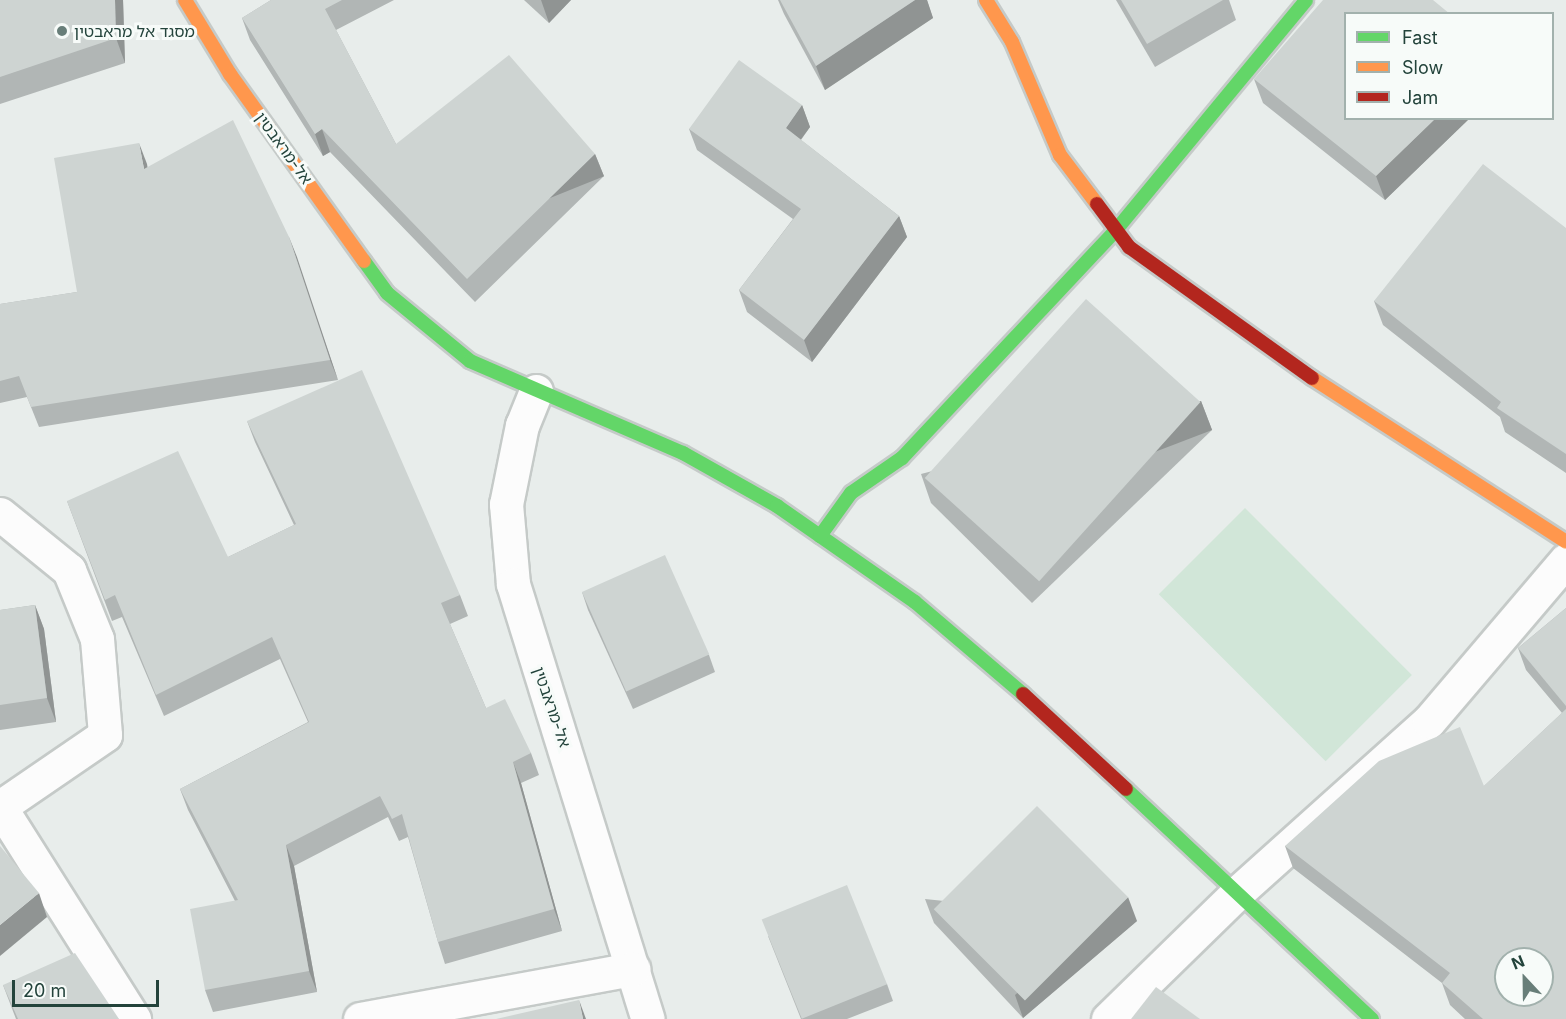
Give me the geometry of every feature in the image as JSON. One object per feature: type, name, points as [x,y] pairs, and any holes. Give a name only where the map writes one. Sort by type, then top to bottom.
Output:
[{"type":"street","name":"אל-מראבטין","points":[[185,0],[230,74],[387,293],[470,361],[683,453],[820,536],[924,609],[1237,893],[1372,1019]]},
{"type":"street","points":[[986,0],[1012,42],[1060,155],[1129,247],[1333,393],[1566,542]]},
{"type":"street","points":[[820,536],[851,493],[902,458],[1116,230],[1306,0]]},
{"type":"street","name":"אל-מראבטין","points":[[536,391],[507,504],[513,584],[648,1019]]},
{"type":"street","points":[[0,514],[69,570],[97,639],[105,735],[0,807],[134,1019]]},
{"type":"street","points":[[1108,1019],[1237,893],[1429,721],[1566,560]]},
{"type":"street","points":[[360,1019],[633,969]]},
{"type":"green space","points":[[1245,508],[1412,675],[1326,761],[1159,594]]},
{"type":"building","name":"מסגד אל מראבטין","points":[[0,0],[115,0],[116,38],[0,77]]},
{"type":"building","points":[[271,0],[342,0],[325,9],[396,144],[509,55],[595,154],[467,279],[322,129],[315,134],[242,18]]},
{"type":"building","points":[[780,0],[915,0],[816,66]]},
{"type":"building","points":[[1121,0],[1223,0],[1147,44]]},
{"type":"building","points":[[1323,0],[1433,0],[1448,12],[1344,12],[1344,120],[1434,120],[1376,176],[1254,79]]},
{"type":"building","points":[[739,60],[802,105],[786,128],[899,216],[804,340],[739,290],[801,209],[689,129]]},
{"type":"building","points":[[233,120],[289,237],[330,360],[31,407],[19,376],[0,381],[0,304],[77,292],[54,158],[139,143],[144,169]]},
{"type":"building","points":[[1483,164],[1566,228],[1566,454],[1497,408],[1501,402],[1374,301]]},
{"type":"building","points":[[1086,299],[1200,402],[1039,581],[925,478]]},
{"type":"building","points":[[362,370],[460,595],[441,603],[486,708],[505,699],[531,753],[513,762],[554,909],[438,942],[402,814],[392,819],[380,796],[286,845],[309,971],[205,990],[190,909],[238,900],[180,789],[309,722],[272,637],[156,695],[115,595],[105,600],[67,501],[178,451],[228,557],[296,524],[247,421]]},
{"type":"building","points":[[665,555],[709,655],[626,692],[582,592]]},
{"type":"building","points":[[35,605],[47,698],[0,705],[0,610]]},
{"type":"building","points":[[1566,608],[1566,706],[1518,648]]},
{"type":"building","points":[[1566,709],[1566,1019],[1483,1019],[1442,983],[1450,973],[1285,846],[1379,761],[1460,727],[1484,786]]},
{"type":"building","points":[[1037,806],[1128,897],[1025,1000],[934,909]]},
{"type":"building","points":[[0,846],[39,893],[0,925]]},
{"type":"building","points":[[847,885],[887,984],[802,1019],[762,919]]},
{"type":"building","points":[[75,953],[119,1019],[18,1019],[3,985]]},
{"type":"building","points":[[1156,987],[1200,1019],[1131,1019]]},
{"type":"building","points":[[579,1000],[583,1019],[496,1019]]},
{"type":"traffic: fast","points":[[820,536],[851,493],[902,458],[1116,230],[1306,0]]},
{"type":"traffic: fast","points":[[364,261],[387,293],[470,361],[683,453],[777,506],[915,602],[1023,694]]},
{"type":"traffic: fast","points":[[1126,789],[1372,1019]]},
{"type":"traffic: slow","points":[[185,0],[230,74],[364,261]]},
{"type":"traffic: slow","points":[[986,0],[1012,42],[1060,155],[1097,204]]},
{"type":"traffic: slow","points":[[1312,378],[1566,542]]},
{"type":"traffic: jam","points":[[1097,204],[1129,247],[1312,378]]},
{"type":"traffic: jam","points":[[1023,694],[1126,789]]},
{"type":"place","name":"מסגד אל מראבטין","points":[[62,31]]}]
